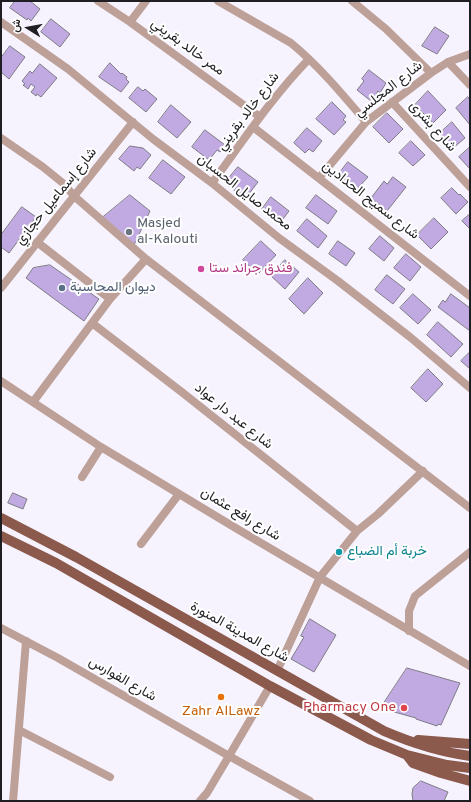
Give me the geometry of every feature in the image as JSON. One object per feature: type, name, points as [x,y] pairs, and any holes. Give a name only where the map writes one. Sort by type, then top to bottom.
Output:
[{"type":"main road","name":"شارع المدينة المنورة","points":[[1,518],[76,556],[384,732],[449,753],[470,756]]},
{"type":"main road","name":"شارع المدينة المنورة","points":[[1,536],[88,581],[270,686],[370,740],[407,755],[447,765],[470,768]]},
{"type":"main road","points":[[403,739],[470,744]]},
{"type":"main road","points":[[407,755],[413,764],[470,781]]},
{"type":"street","name":"ممر خالد بقريني","points":[[98,1],[130,22],[260,117]]},
{"type":"street","points":[[130,22],[146,1]]},
{"type":"street","points":[[218,1],[291,43],[309,59],[366,122]]},
{"type":"street","points":[[352,1],[386,29],[431,73]]},
{"type":"street","name":"محمد صايل الحسبان","points":[[1,22],[63,65],[158,143],[212,183],[279,238],[338,281],[410,337],[470,388]]},
{"type":"street","name":"شارع المجلسي","points":[[319,178],[366,122],[431,73],[448,62],[470,54]]},
{"type":"street","name":"شارع خالد بقريني","points":[[212,183],[253,126],[292,76],[309,59]]},
{"type":"street","points":[[448,62],[470,85]]},
{"type":"street","name":"شارع بشرى","points":[[392,102],[470,187]]},
{"type":"street","name":"شارع إسماعيل حجازي","points":[[1,288],[133,122]]},
{"type":"street","name":"شارع سميح الحدادين","points":[[253,126],[470,296]]},
{"type":"street","points":[[1,138],[64,184],[74,196],[146,259],[470,508]]},
{"type":"street","points":[[37,242],[110,299]]},
{"type":"street","points":[[33,402],[110,299],[146,259]]},
{"type":"street","name":"شارع عبد دار عواد","points":[[92,323],[357,531]]},
{"type":"street","name":"شارع رافع عثمان","points":[[1,381],[101,447],[179,494],[409,631],[468,662]]},
{"type":"street","points":[[82,477],[101,447]]},
{"type":"street","points":[[277,671],[320,577],[328,565],[357,531],[378,514],[423,471]]},
{"type":"street","points":[[141,544],[179,494]]},
{"type":"street","points":[[409,631],[409,611],[415,596],[470,552]]},
{"type":"street","name":"شارع الفوارس","points":[[1,628],[58,658],[310,801]]},
{"type":"street","points":[[13,801],[26,641]]},
{"type":"street","points":[[200,801],[207,793],[270,686]]},
{"type":"street","points":[[19,730],[110,777]]},
{"type":"building","points":[[15,1],[30,1],[40,9],[31,21],[28,18],[27,20],[10,8]]},
{"type":"building","points":[[51,19],[70,34],[60,47],[41,32]]},
{"type":"building","points":[[435,27],[449,36],[437,54],[422,46]]},
{"type":"building","points":[[10,46],[25,57],[9,79],[1,72],[1,58]]},
{"type":"building","points":[[110,63],[121,74],[122,73],[127,77],[126,79],[129,82],[121,92],[99,77]]},
{"type":"building","points":[[40,64],[57,78],[41,97],[37,94],[36,96],[31,92],[35,87],[31,84],[28,89],[23,85],[25,84],[22,81],[30,71],[32,73]]},
{"type":"building","points":[[369,70],[386,83],[380,93],[378,91],[376,94],[378,95],[376,99],[373,97],[371,101],[357,90],[364,81],[362,79]]},
{"type":"building","points":[[138,87],[143,91],[145,89],[157,99],[146,112],[129,98]]},
{"type":"building","points":[[428,91],[446,110],[433,123],[415,105]]},
{"type":"building","points":[[468,97],[470,100],[470,125],[456,108]]},
{"type":"building","points":[[332,102],[346,116],[343,120],[346,122],[334,135],[316,119]]},
{"type":"building","points":[[171,105],[191,122],[177,138],[158,122]]},
{"type":"building","points":[[387,113],[403,129],[389,143],[373,127]]},
{"type":"building","points":[[452,122],[465,138],[452,149],[439,134]]},
{"type":"building","points":[[307,128],[322,141],[313,152],[309,149],[305,153],[294,143]]},
{"type":"building","points":[[205,130],[225,145],[220,152],[217,150],[209,160],[192,147]]},
{"type":"building","points":[[411,141],[425,155],[413,166],[399,153]]},
{"type":"building","points":[[130,146],[143,148],[151,155],[140,169],[137,167],[134,171],[119,159]]},
{"type":"building","points":[[470,147],[470,169],[459,157]]},
{"type":"building","points":[[163,160],[185,177],[171,194],[149,178]]},
{"type":"building","points":[[348,162],[368,177],[357,189],[338,175]]},
{"type":"building","points":[[238,167],[258,182],[245,199],[225,183]]},
{"type":"building","points":[[393,177],[406,187],[387,211],[371,198],[384,181],[387,184]]},
{"type":"building","points":[[452,188],[468,202],[456,214],[441,198]]},
{"type":"building","name":"Masjed al-Kalouti","points":[[130,195],[150,211],[134,245],[102,218]]},
{"type":"building","points":[[316,195],[337,211],[328,224],[306,208]]},
{"type":"building","points":[[271,197],[289,211],[280,223],[262,209]]},
{"type":"building","points":[[22,207],[36,217],[9,253],[1,247],[1,235]]},
{"type":"building","points":[[470,214],[470,229],[462,221]]},
{"type":"building","points":[[434,218],[448,232],[431,249],[417,235]]},
{"type":"building","points":[[307,219],[327,236],[318,248],[297,231]]},
{"type":"building","points":[[380,236],[394,248],[384,261],[369,249]]},
{"type":"building","points":[[261,241],[276,255],[258,274],[243,260]]},
{"type":"building","points":[[338,241],[355,253],[346,266],[329,254]]},
{"type":"building","points":[[406,254],[421,267],[410,281],[394,268]]},
{"type":"building","points":[[285,260],[299,272],[285,289],[271,276]]},
{"type":"building","name":"ديوان المحاسبة","points":[[50,265],[99,299],[84,321],[26,278],[33,268]]},
{"type":"building","points":[[387,275],[405,289],[393,304],[375,290]]},
{"type":"building","points":[[308,278],[323,293],[304,314],[289,299]]},
{"type":"building","points":[[413,294],[431,310],[418,324],[400,308]]},
{"type":"building","points":[[451,294],[470,308],[470,331],[438,307],[443,300],[445,302]]},
{"type":"building","points":[[438,322],[463,344],[451,357],[427,335]]},
{"type":"building","points":[[470,352],[470,369],[461,361]]},
{"type":"building","points":[[428,369],[443,384],[426,402],[411,388]]},
{"type":"building","points":[[13,493],[27,499],[23,509],[8,503]]},
{"type":"building","points":[[310,619],[336,635],[314,672],[291,659],[304,637],[301,636]]},
{"type":"building","points":[[407,668],[460,683],[441,725],[438,724],[437,726],[416,718],[387,710],[388,708],[382,706]]},
{"type":"building","points":[[421,781],[448,792],[444,801],[413,801],[413,788]]},
{"type":"place","name":"Masjed al-Kalouti","points":[[129,232]]},
{"type":"place","name":"فندق جراند ستا","points":[[201,269]]},
{"type":"place","name":"ديوان المحاسبة","points":[[62,288]]},
{"type":"place","name":"خربة أم الضباع","points":[[339,552]]},
{"type":"place","name":"Zahr AlLawz","points":[[221,697]]},
{"type":"place","name":"Pharmacy One","points":[[404,708]]}]
